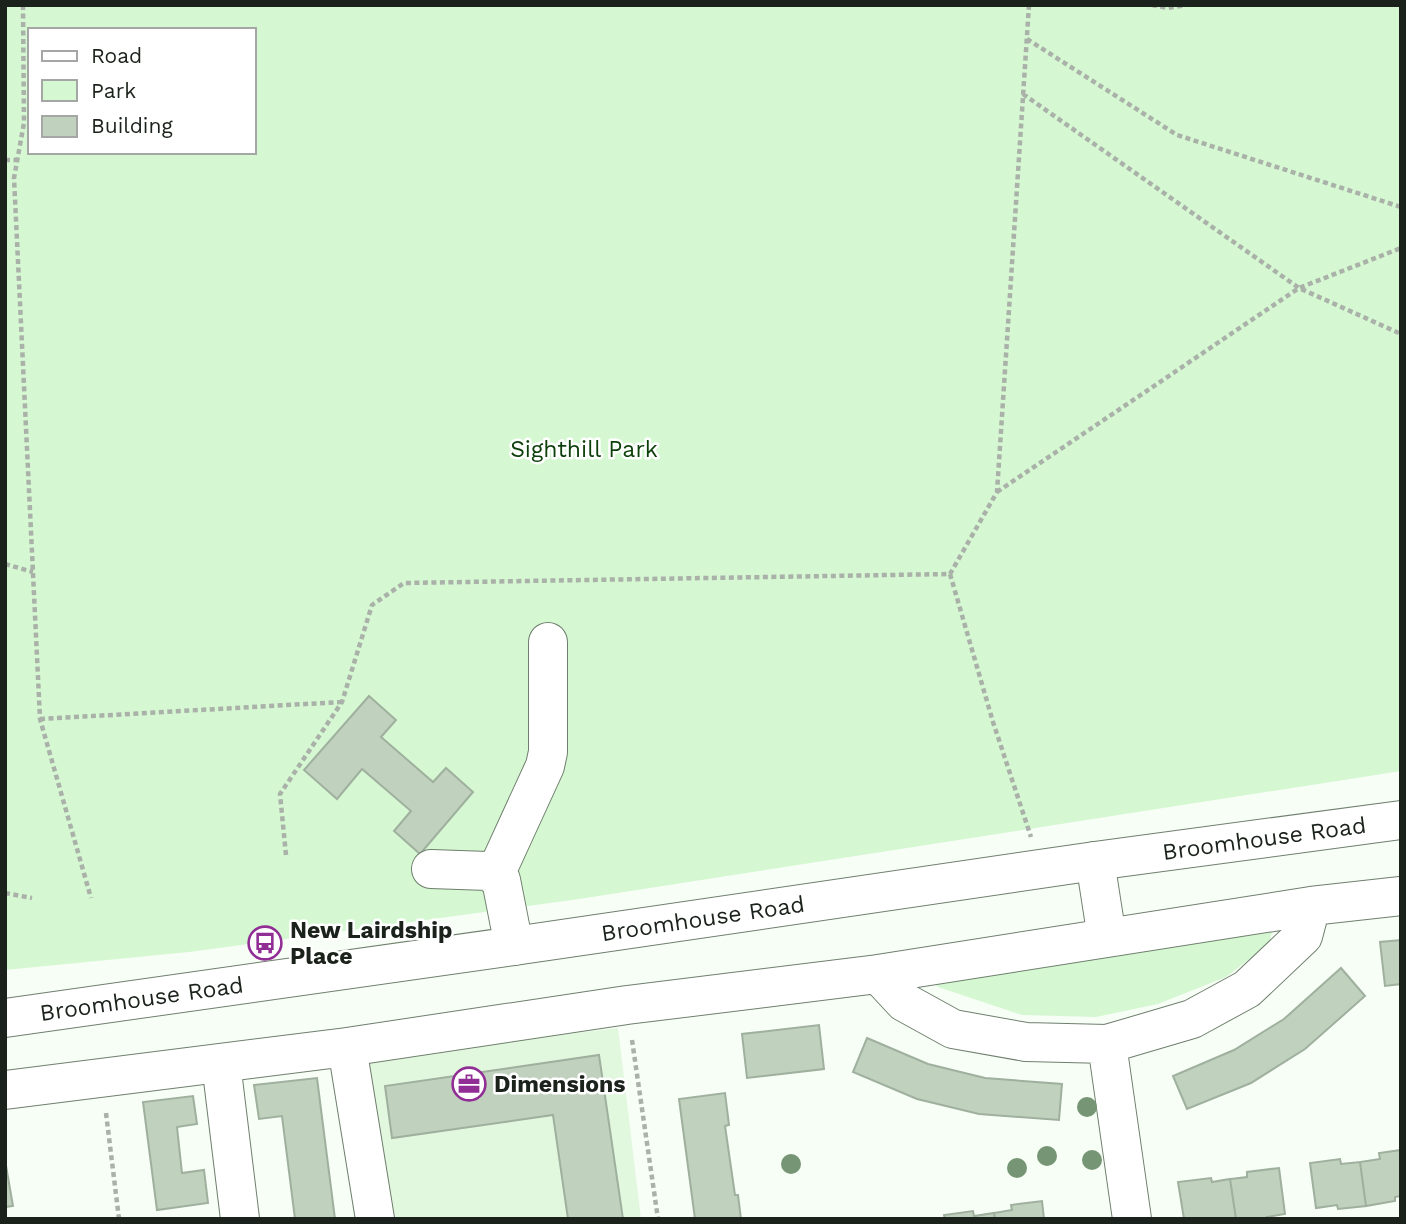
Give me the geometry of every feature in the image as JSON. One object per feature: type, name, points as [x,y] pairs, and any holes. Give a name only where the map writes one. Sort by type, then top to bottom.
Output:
[{"type":"street","points":[[495,875],[545,766],[548,752],[548,642]]},
{"type":"street","name":"Broomhouse Road","points":[[5,1018],[1095,861],[1401,820]]},
{"type":"street","points":[[1095,861],[1107,938]]},
{"type":"street","points":[[431,869],[488,871],[495,875],[500,880],[514,946]]},
{"type":"street","points":[[5,1090],[347,1047],[627,1004],[878,974],[1311,906],[1401,896]]},
{"type":"street","points":[[878,974],[904,1002],[953,1028],[1026,1042],[1107,1044],[1192,1019],[1247,989],[1303,936],[1311,906]]},
{"type":"street","points":[[1107,1044],[1132,1219]]},
{"type":"street","points":[[347,1047],[375,1219]]},
{"type":"street","points":[[221,1063],[240,1219]]},
{"type":"path","points":[[23,5],[24,122],[15,178],[40,719],[91,898]]},
{"type":"path","points":[[1029,5],[997,492],[950,574],[993,722],[1041,869]]},
{"type":"path","points":[[1152,5],[1168,8],[1186,5]]},
{"type":"path","points":[[1027,39],[1177,135],[1401,207]]},
{"type":"path","points":[[1023,94],[1299,288],[1401,334]]},
{"type":"path","points":[[5,160],[18,160]]},
{"type":"path","points":[[997,492],[1299,288],[1401,248]]},
{"type":"path","points":[[5,564],[33,572]]},
{"type":"path","points":[[286,855],[280,794],[342,702],[372,605],[404,583],[950,574]]},
{"type":"path","points":[[40,719],[342,702]]},
{"type":"path","points":[[5,893],[32,898]]},
{"type":"path","points":[[627,1004],[658,1219]]},
{"type":"shaded area","points":[[618,1028],[641,1219],[354,1219],[335,1057],[362,1058]]},
{"type":"green space","name":"Sighthill Park","points":[[5,5],[1401,5],[1401,771],[579,899],[189,952],[5,970]]},
{"type":"green space","points":[[1273,928],[1269,944],[1226,977],[1158,1004],[1096,1017],[1022,1015],[938,987],[932,978]]},
{"type":"building","points":[[369,696],[396,720],[381,737],[433,782],[446,768],[473,792],[420,854],[394,831],[411,811],[362,769],[337,799],[304,770]]},
{"type":"building","points":[[1401,940],[1401,984],[1385,986],[1380,942]]},
{"type":"building","points":[[1341,968],[1365,996],[1305,1049],[1251,1083],[1187,1109],[1173,1076],[1234,1050],[1284,1019]]},
{"type":"building","points":[[819,1025],[824,1069],[747,1078],[742,1034]]},
{"type":"building","points":[[867,1038],[928,1064],[985,1078],[1062,1084],[1059,1120],[979,1114],[917,1099],[853,1072]]},
{"type":"building","points":[[599,1055],[623,1219],[568,1219],[553,1115],[392,1138],[385,1086]]},
{"type":"building","points":[[317,1078],[335,1219],[295,1219],[282,1116],[259,1119],[254,1085]]},
{"type":"building","points":[[725,1093],[729,1125],[725,1126],[741,1219],[695,1219],[679,1099]]},
{"type":"building","points":[[193,1096],[197,1124],[177,1127],[182,1173],[204,1170],[208,1203],[157,1210],[143,1102]]},
{"type":"building","points":[[1401,1150],[1401,1196],[1395,1197],[1395,1201],[1366,1206],[1360,1162],[1380,1159],[1379,1153]]},
{"type":"building","points":[[1340,1159],[1341,1164],[1360,1162],[1366,1206],[1338,1209],[1337,1205],[1316,1208],[1310,1163]]},
{"type":"building","points":[[5,1160],[13,1206],[5,1207]]},
{"type":"building","points":[[1279,1168],[1285,1214],[1267,1217],[1268,1219],[1236,1219],[1230,1179],[1247,1177],[1247,1172]]},
{"type":"building","points":[[1211,1178],[1212,1182],[1230,1179],[1236,1219],[1184,1219],[1178,1182]]},
{"type":"building","points":[[1042,1201],[1044,1219],[995,1219],[994,1213],[1012,1210],[1011,1205]]},
{"type":"building","points":[[973,1211],[974,1216],[994,1213],[995,1219],[945,1219],[944,1215]]},
{"type":"place","name":"New Lairdship Place","points":[[265,943]]},
{"type":"place","name":"Dimensions","points":[[469,1084]]}]
